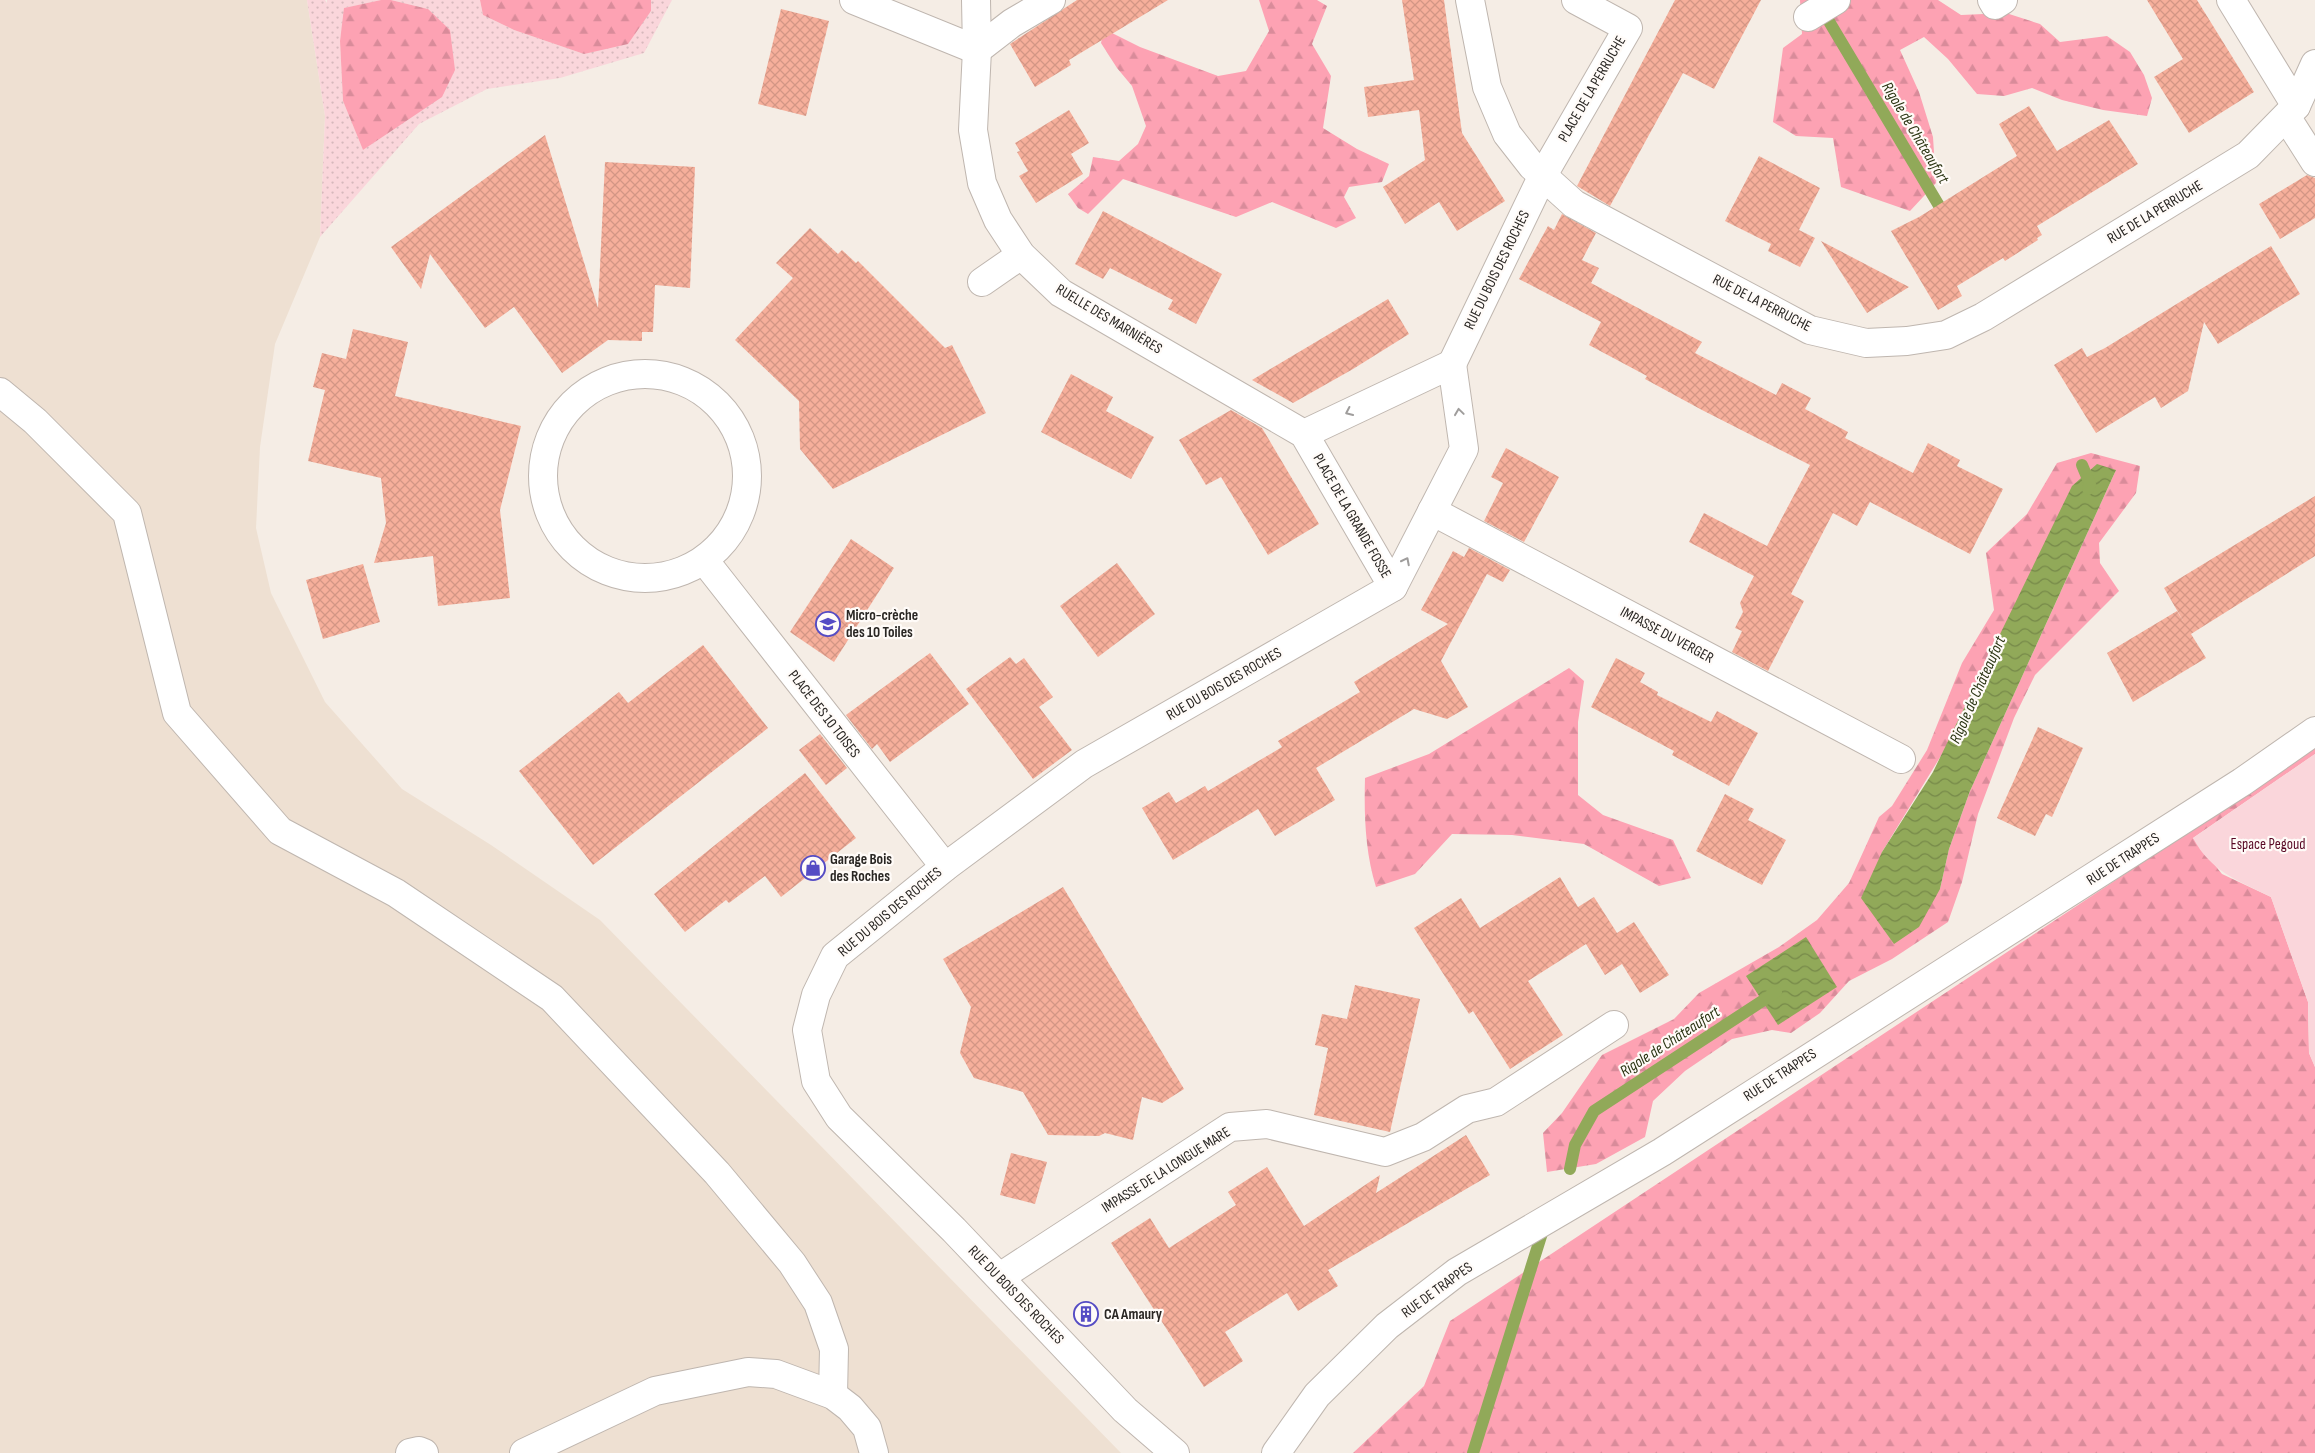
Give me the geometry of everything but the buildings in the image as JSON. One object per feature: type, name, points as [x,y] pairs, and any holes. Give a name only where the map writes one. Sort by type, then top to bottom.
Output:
[{"type":"street","points":[[854,0],[977,50],[1012,23],[1051,0]]},
{"type":"street","name":"RUELLE DES MARNIÈRES","points":[[976,0],[977,50],[973,130],[982,182],[998,220],[1021,255],[1061,294],[1304,434]]},
{"type":"street","name":"RUE DE LA PERRUCHE","points":[[1470,0],[1487,87],[1507,134],[1532,166],[1574,204],[1810,330],[1866,343],[1907,341],[1946,335],[1983,317],[2248,155],[2292,112],[2315,64]]},
{"type":"street","name":"PLACE DE LA PERRUCHE","points":[[1543,176],[1628,28],[1576,0]]},
{"type":"street","points":[[1808,17],[1836,0]]},
{"type":"street","points":[[2230,0],[2292,112],[2315,162]]},
{"type":"street","name":"RUE DU BOIS DES ROCHES","points":[[1452,364],[1543,176]]},
{"type":"street","points":[[982,282],[1021,255]]},
{"type":"street","points":[[1304,434],[1452,364]]},
{"type":"street","name":"PLACE DE LA GRANDE FOSSE","points":[[1393,587],[1464,449],[1452,364]]},
{"type":"street","points":[[631,374],[664,376],[696,387],[722,409],[739,437],[748,470],[744,503],[729,535],[704,560],[674,575],[640,579],[608,571],[579,554],[557,529],[545,497],[543,464],[553,432],[572,404],[599,384],[631,374]]},
{"type":"street","points":[[0,392],[36,422],[127,513],[177,713],[280,832],[396,893],[552,998],[717,1172],[792,1263],[818,1303],[834,1349],[833,1395]]},
{"type":"street","name":"PLACE DE LA GRANDE FOSSE","points":[[1304,434],[1393,587]]},
{"type":"street","name":"IMPASSE DU VERGER","points":[[1432,511],[1901,759]]},
{"type":"street","name":"PLACE DES 10 TOISES","points":[[704,560],[944,867]]},
{"type":"street","name":"RUE DU BOIS DES ROCHES","points":[[1175,1453],[1125,1410],[1000,1277],[839,1117],[816,1081],[807,1030],[816,995],[836,956],[944,867],[1084,764],[1393,587]]},
{"type":"street","name":"RUE DE TRAPPES","points":[[1276,1453],[1317,1395],[1387,1326],[1458,1272],[1662,1152],[2242,782],[2315,731]]},
{"type":"street","name":"IMPASSE DE LA LONGUE MARE","points":[[1000,1277],[1230,1127],[1267,1124],[1385,1152],[1423,1137],[1466,1108],[1496,1102],[1614,1025]]},
{"type":"street","points":[[524,1453],[654,1391],[748,1372],[776,1374],[833,1395],[850,1408],[868,1428],[874,1453]]},
{"type":"street","points":[[410,1453],[420,1451],[424,1453]]},
{"type":"shaded area","points":[[0,0],[307,0],[325,116],[320,237],[275,344],[260,447],[256,528],[271,593],[325,702],[402,789],[491,845],[600,920],[1121,1453],[0,1453]]},
{"type":"green space","points":[[307,0],[325,0],[327,3],[327,0],[381,0],[345,8],[340,41],[343,101],[363,150],[396,127],[428,9],[391,0],[480,0],[483,15],[514,30],[584,54],[651,12],[651,0],[672,0],[644,53],[560,78],[487,89],[419,124],[320,237],[325,116]]},
{"type":"green space","points":[[381,0],[391,0],[428,9],[450,30],[455,70],[442,97],[363,150],[343,101],[340,41],[344,8]]},
{"type":"green space","points":[[480,0],[651,0],[651,11],[628,44],[584,54],[514,30],[483,15]]},
{"type":"green space","points":[[1259,0],[1317,0],[1327,6],[1312,44],[1331,76],[1323,128],[1357,149],[1389,164],[1382,182],[1349,187],[1344,197],[1356,218],[1336,228],[1272,202],[1236,217],[1123,179],[1088,214],[1078,208],[1068,194],[1089,176],[1093,157],[1119,161],[1138,144],[1146,126],[1132,86],[1117,68],[1101,43],[1104,29],[1140,47],[1218,76],[1246,71],[1269,31]]},
{"type":"green space","points":[[1800,0],[1938,0],[1961,15],[2006,13],[2040,24],[2060,42],[2107,36],[2130,52],[2144,75],[2152,98],[2147,116],[2103,110],[2062,100],[2032,88],[2004,96],[1977,94],[1948,59],[1924,37],[1900,50],[1919,92],[1933,137],[1936,183],[1910,211],[1841,187],[1833,138],[1796,136],[1773,122],[1783,48],[1802,34]]},
{"type":"green space","points":[[2091,453],[2140,466],[2136,493],[2099,543],[2100,563],[2119,591],[2035,675],[2014,718],[1978,814],[1962,882],[1948,922],[1892,959],[1849,981],[1820,1013],[1791,1033],[1772,1030],[1732,1039],[1685,1071],[1653,1101],[1645,1137],[1596,1164],[1547,1172],[1543,1133],[1562,1113],[1602,1055],[1674,1019],[1699,993],[1779,947],[1817,920],[1849,883],[1879,817],[1892,806],[1927,750],[1962,663],[1994,610],[1986,553],[2027,514],[2057,463]],"holes":[[[2116,470],[1970,791],[1949,849],[1940,889],[1882,852]]]},
{"type":"green space","points":[[1569,668],[1584,681],[1578,722],[1578,795],[1603,815],[1673,840],[1691,878],[1659,886],[1584,844],[1512,835],[1452,834],[1415,874],[1376,887],[1366,833],[1365,778],[1429,754]]},
{"type":"green space","points":[[2315,748],[2315,754],[2193,838],[2222,874],[2271,897],[2308,1002],[2309,1053],[2315,1067],[2315,1453],[1353,1453],[1424,1386],[1450,1321]]},
{"type":"green space","name":"Espace Pegoud","points":[[2315,754],[2315,1067],[2309,1053],[2308,1002],[2271,897],[2237,880],[2217,867],[2200,850],[2193,838]]},
{"type":"water","points":[[2097,464],[2116,470],[1970,791],[1949,849],[1940,889],[1919,927],[1894,944],[1861,898],[1882,852],[1933,772],[2072,486]]},
{"type":"water","points":[[1806,937],[1837,987],[1778,1025],[1746,976]]},
{"type":"waterway","name":"Rigole de Châteaufort","points":[[1824,13],[1947,219]]},
{"type":"waterway","name":"Rigole de Châteaufort","points":[[2082,465],[2090,484],[2088,489]]},
{"type":"waterway","name":"Rigole de Châteaufort","points":[[1570,1169],[1575,1145],[1594,1111],[1776,992]]},
{"type":"waterway","name":"Rigole de Châteaufort","points":[[1473,1453],[1542,1233]]},
{"type":"place","name":"Micro-crèche des 10 Toiles","points":[[828,624]]},
{"type":"place","name":"Garage Bois des Roches","points":[[813,868]]},
{"type":"place","name":"CA Amaury","points":[[1086,1314]]}]
